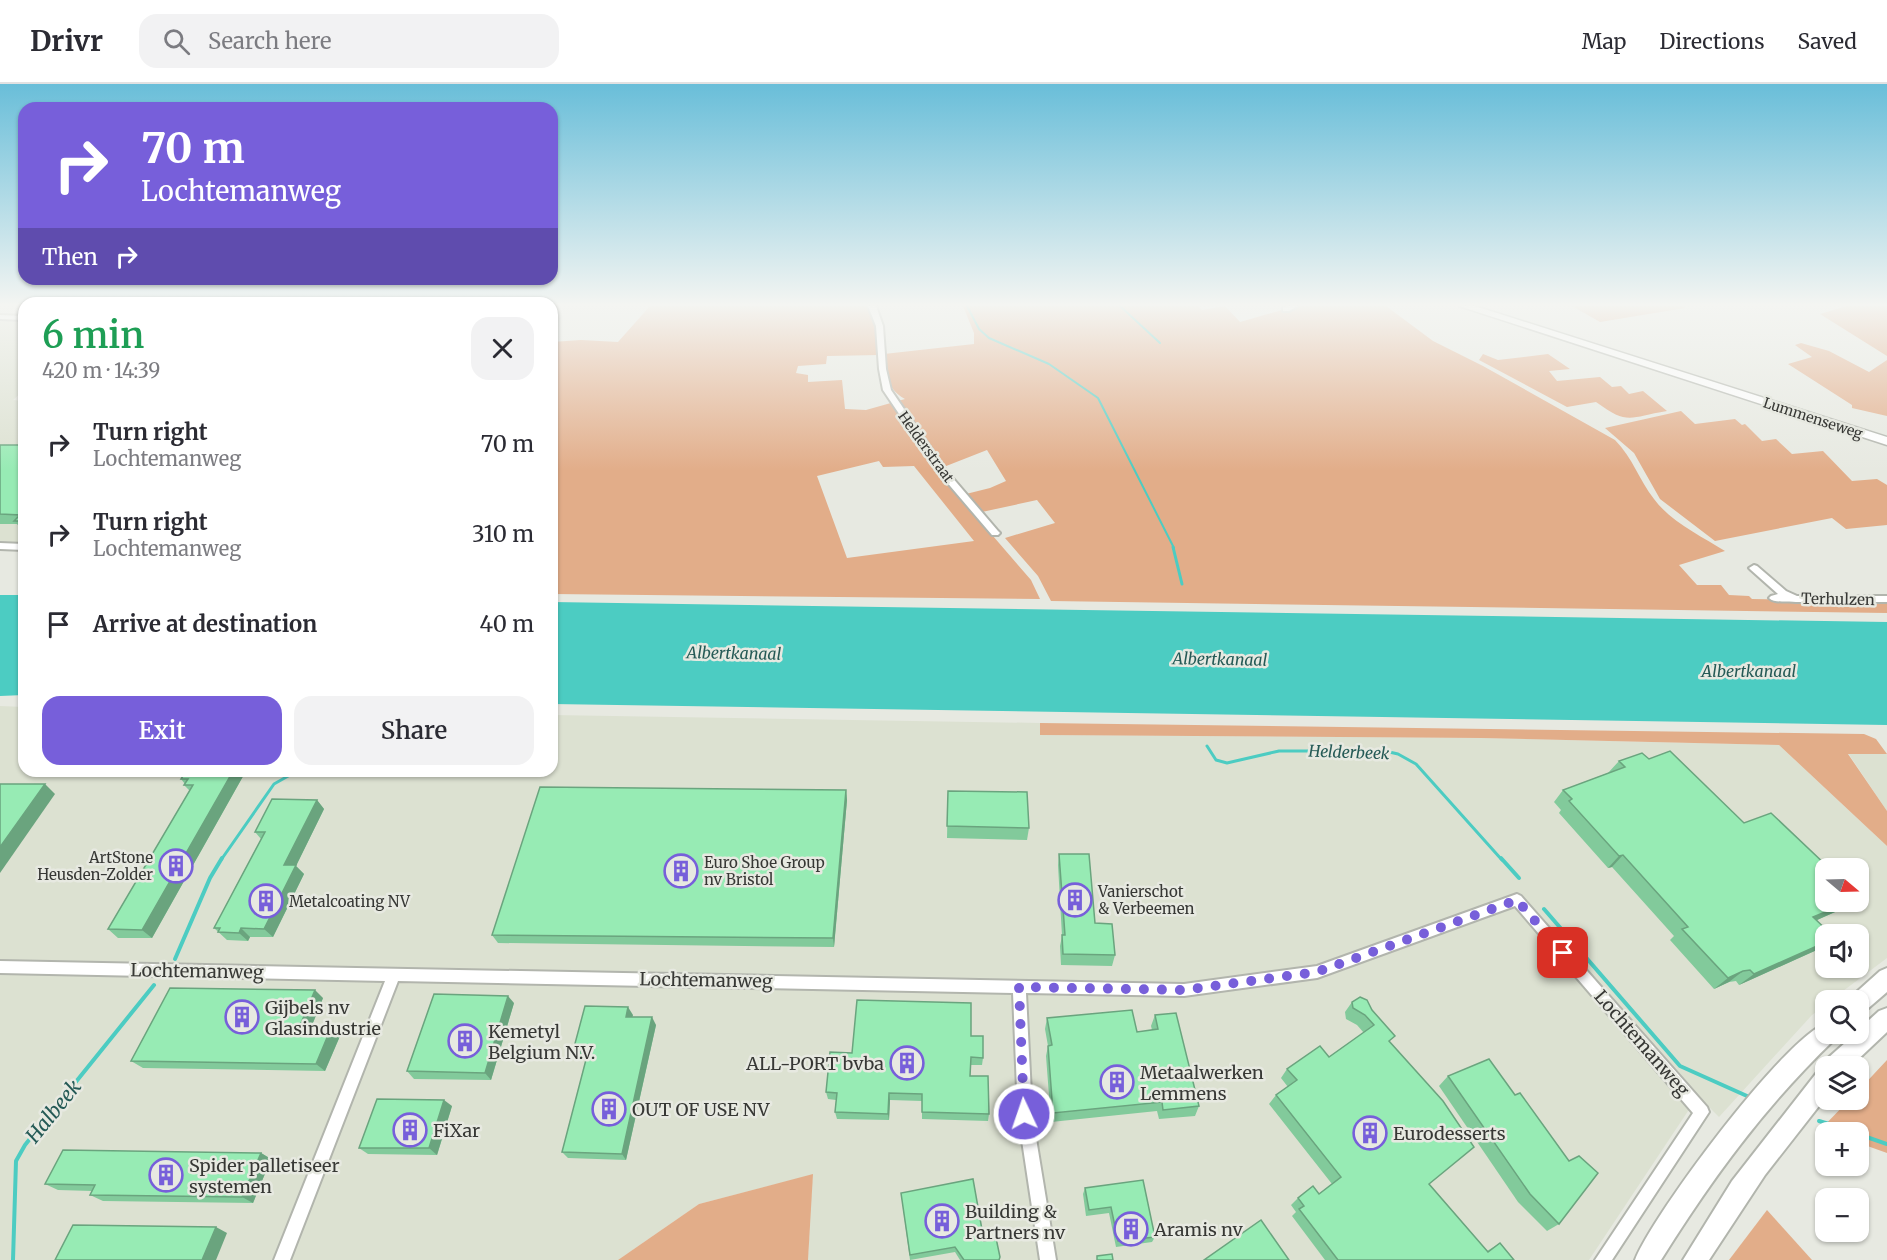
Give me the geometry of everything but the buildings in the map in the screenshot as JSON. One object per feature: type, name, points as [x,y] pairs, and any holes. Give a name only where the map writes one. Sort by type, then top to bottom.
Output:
[{"type":"main road","name":"Lummenseweg","points":[[1636,361],[1887,441]]},
{"type":"main road","points":[[1869,994],[1887,978]]},
{"type":"main road","points":[[1847,1056],[1887,1018]]},
{"type":"main road","points":[[1647,1260],[1704,1171],[1771,1091],[1816,1044]]},
{"type":"main road","points":[[1695,1260],[1718,1219],[1771,1144],[1815,1092]]},
{"type":"street","name":"Helderstraat","points":[[882,361],[883,379],[887,390],[942,471],[995,533]]},
{"type":"street","points":[[0,546],[18,547]]},
{"type":"street","name":"Terhulzen","points":[[1754,568],[1789,597]]},
{"type":"street","name":"Terhulzen","points":[[1774,598],[1887,599]]},
{"type":"street","name":"Lochtemanweg","points":[[0,967],[1184,990],[1317,972],[1517,900],[1702,1112],[1603,1260]]},
{"type":"street","points":[[282,1260],[394,975]]},
{"type":"street","points":[[1019,987],[1024,1114],[1048,1260]]},
{"type":"shaded area","points":[[0,361],[18,361],[18,395],[13,400],[18,400],[18,544],[0,543]]},
{"type":"shaded area","points":[[558,361],[826,361],[826,364],[798,366],[796,373],[808,375],[808,382],[842,380],[845,409],[866,410],[905,399],[891,385],[885,361],[1473,361],[1615,440],[1627,454],[1649,492],[1661,507],[1687,528],[1725,551],[1679,565],[1697,585],[1721,585],[1729,595],[1749,596],[1752,599],[1887,601],[1887,613],[1051,601],[1038,576],[1005,538],[1055,523],[1037,500],[982,512],[966,494],[1006,481],[987,450],[936,470],[1031,580],[1040,599],[558,594]],"holes":[[[879,461],[883,467],[914,466],[974,541],[847,558],[817,476]]]},
{"type":"shaded area","points":[[1481,361],[1558,361],[1570,369],[1549,371],[1557,381],[1600,377],[1612,387],[1621,386],[1629,394],[1643,391],[1667,411],[1630,418],[1607,410],[1596,402],[1567,407]]},
{"type":"shaded area","points":[[1799,361],[1848,361],[1869,372],[1887,361],[1887,416],[1852,408],[1852,405],[1788,364]]},
{"type":"shaded area","points":[[1681,411],[1695,424],[1735,419],[1742,425],[1745,424],[1762,441],[1776,439],[1792,454],[1823,451],[1852,481],[1877,479],[1887,485],[1887,525],[1846,529],[1832,518],[1715,541],[1660,499],[1634,453],[1605,428]]},
{"type":"shaded area","points":[[0,706],[18,707],[18,777],[558,777],[558,715],[1040,723],[1041,735],[1481,738],[1779,745],[1887,846],[1887,958],[1869,972],[1869,924],[1815,924],[1815,978],[1860,978],[1844,990],[1815,990],[1815,1013],[1719,1117],[1698,1096],[1589,1260],[808,1260],[812,1175],[699,1204],[618,1260],[0,1260]]},
{"type":"shaded area","points":[[1040,723],[1864,734],[1876,739],[1887,754],[1848,754],[1887,811],[1887,846],[1779,745],[1481,738],[1040,735]]},
{"type":"shaded area","points":[[1848,753],[1887,754],[1887,811]]},
{"type":"shaded area","points":[[1887,1060],[1887,1153],[1869,1147],[1869,1122],[1828,1122],[1839,1110],[1869,1110],[1869,1079]]},
{"type":"shaded area","points":[[813,1174],[808,1260],[618,1260],[699,1204]]},
{"type":"shaded area","points":[[1767,1210],[1812,1260],[1729,1260]]},
{"type":"water","points":[[0,595],[18,595],[18,695],[0,696]]},
{"type":"water","name":"Albertkanaal","points":[[558,602],[1887,622],[1887,725],[558,704]]},
{"type":"waterway","name":"Helderbeek","points":[[1042,361],[1098,398],[1174,548]]},
{"type":"waterway","name":"Helderbeek","points":[[1173,547],[1182,584]]},
{"type":"waterway","name":"Helderbeek","points":[[1207,746],[1216,760],[1227,763],[1279,751],[1385,751],[1398,754],[1416,764],[1502,860]]},
{"type":"waterway","name":"Halbeek","points":[[221,860],[274,784],[286,777]]},
{"type":"waterway","name":"Halbeek","points":[[175,959],[210,878],[222,858]]},
{"type":"waterway","name":"Helderbeek","points":[[1501,858],[1519,878]]},
{"type":"waterway","name":"Helderbeek","points":[[1544,909],[1680,1066],[1747,1096]]},
{"type":"waterway","name":"Halbeek","points":[[13,1260],[16,1161],[25,1145],[154,985]]},
{"type":"waterway","name":"Helderbeek","points":[[1869,1138],[1887,1144]]},
{"type":"place","name":"ArtStone Heusden-Zolder","points":[[176,866]]},
{"type":"place","name":"Euro Shoe Group nv Bristol","points":[[681,871]]},
{"type":"place","name":"Vanierschot & Verbeemen","points":[[1075,900]]},
{"type":"place","name":"Metalcoating NV","points":[[266,901]]},
{"type":"place","name":"Gijbels nv Glasindustrie","points":[[242,1017]]},
{"type":"place","name":"Kemetyl Belgium N.V.","points":[[465,1041]]},
{"type":"place","name":"ALL-PORT bvba","points":[[907,1063]]},
{"type":"place","name":"Metaalwerken Lemmens","points":[[1117,1082]]},
{"type":"place","name":"OUT OF USE NV","points":[[609,1109]]},
{"type":"place","name":"FiXar","points":[[410,1130]]},
{"type":"place","name":"Eurodesserts","points":[[1370,1133]]},
{"type":"place","name":"Spider palletiseer systemen","points":[[166,1175]]},
{"type":"place","name":"Building & Partners nv","points":[[942,1221]]},
{"type":"place","name":"Aramis nv","points":[[1131,1229]]},
{"type":"route","points":[[1024,1114],[1019,987],[1184,990],[1317,972],[1517,900],[1563,953]]}]
